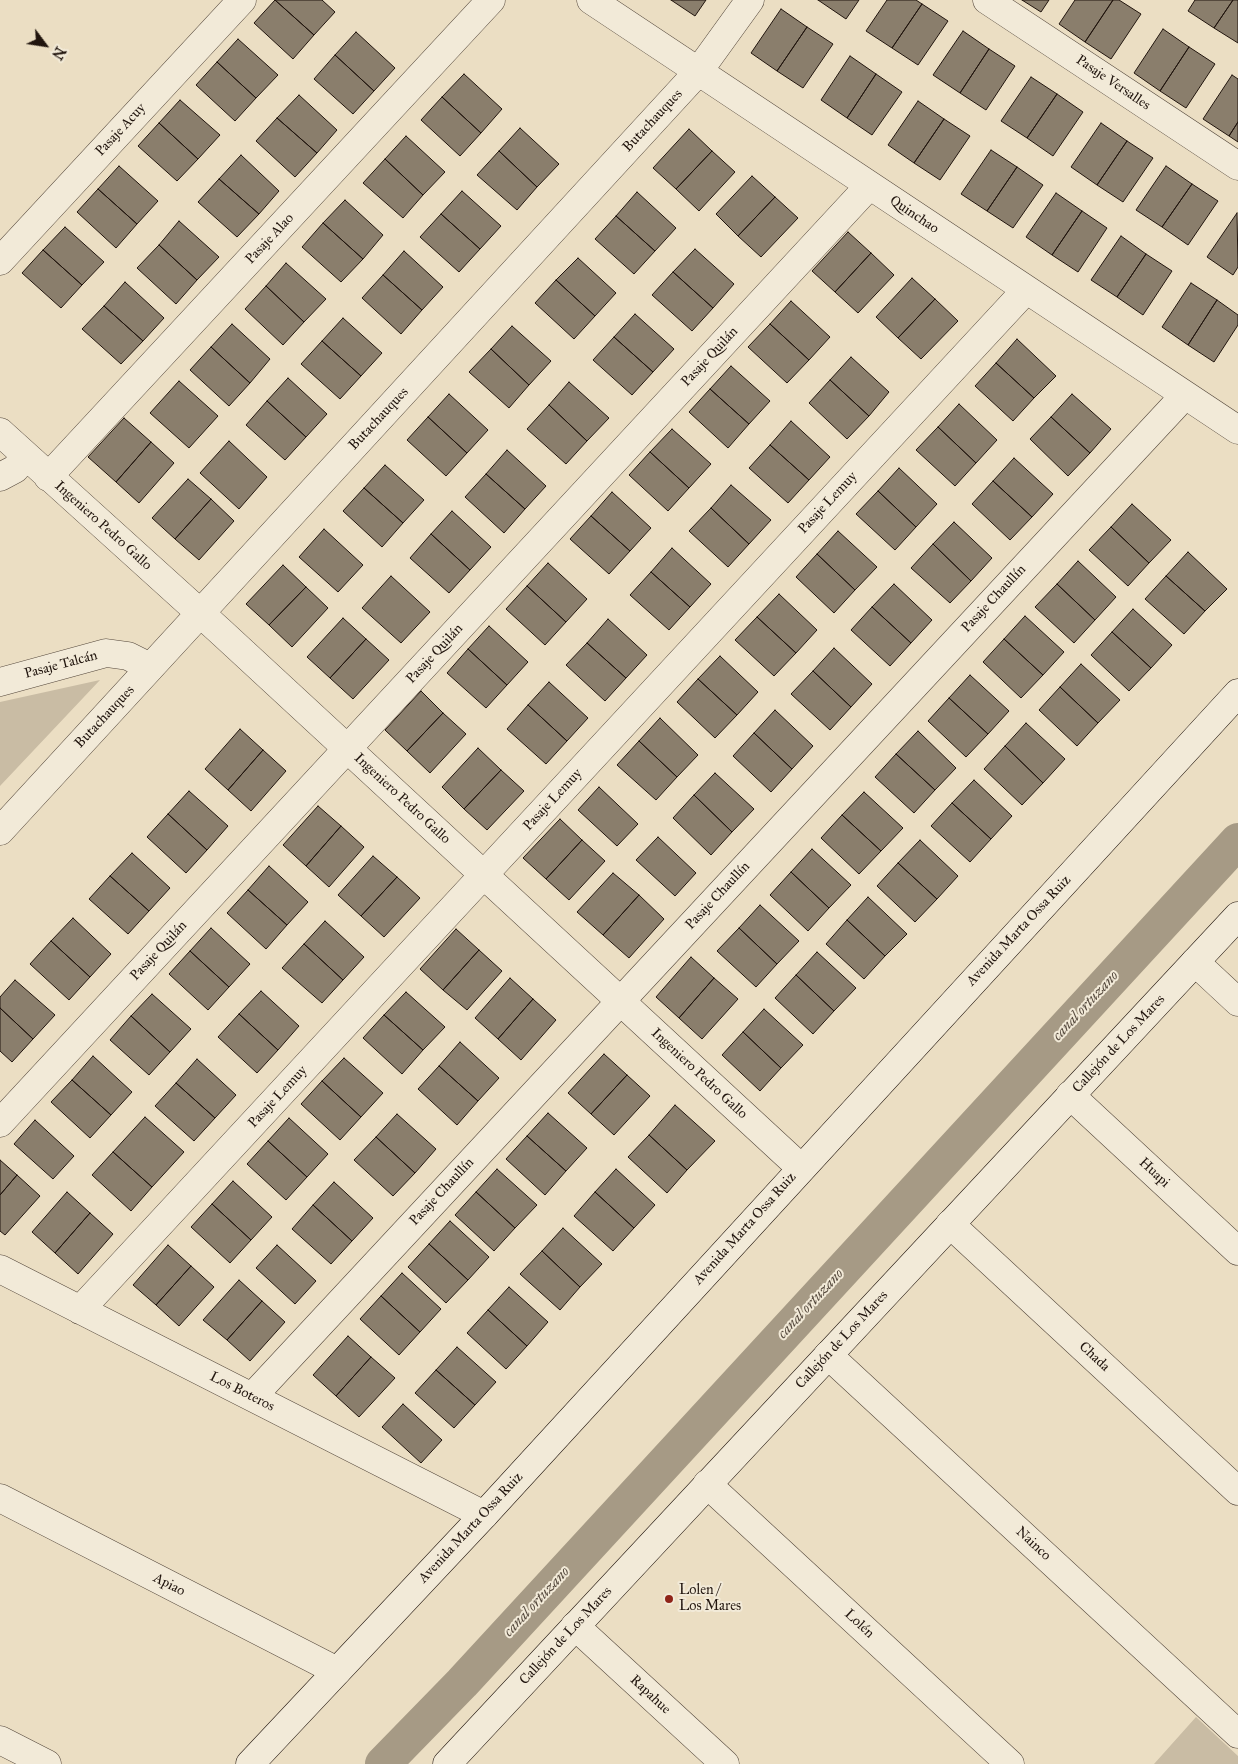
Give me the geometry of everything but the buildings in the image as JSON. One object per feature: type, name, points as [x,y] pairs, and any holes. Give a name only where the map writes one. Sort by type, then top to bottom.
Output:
[{"type":"street","name":"Pasaje Acuy","points":[[0,260],[242,0]]},
{"type":"street","name":"Pasaje Alao","points":[[48,477],[491,0]]},
{"type":"street","name":"Quinchao","points":[[591,0],[1238,430]]},
{"type":"street","name":"Butachauques","points":[[0,831],[698,72],[750,0]]},
{"type":"street","name":"Pasaje Versalles","points":[[988,0],[1238,166]]},
{"type":"street","name":"Pasaje Quilán","points":[[0,1122],[869,186]]},
{"type":"street","name":"Pasaje Lemuy","points":[[80,1310],[1026,290]]},
{"type":"street","name":"Pasaje Chaullín","points":[[252,1397],[1185,395]]},
{"type":"street","name":"Ingeniero Pedro Gallo","points":[[0,432],[347,748],[801,1168]]},
{"type":"street","points":[[0,477],[15,469],[26,456]]},
{"type":"street","name":"Pasaje Talcán","points":[[0,682],[106,653],[128,656],[150,668]]},
{"type":"street","name":"Avenida Marta Ossa Ruiz","points":[[250,1764],[484,1515],[1238,693]]},
{"type":"street","name":"Callejón de Los Mares","points":[[447,1764],[1238,916]]},
{"type":"street","points":[[1195,962],[1238,1002]]},
{"type":"street","name":"Huapi","points":[[1070,1095],[1238,1250]]},
{"type":"street","name":"Chada","points":[[950,1224],[1238,1490]]},
{"type":"street","name":"Los Boteros","points":[[0,1269],[484,1515]]},
{"type":"street","name":"Nainco","points":[[828,1355],[1238,1734]]},
{"type":"street","name":"Lolén","points":[[707,1484],[1010,1764]]},
{"type":"street","name":"Apiao","points":[[0,1498],[338,1671]]},
{"type":"street","name":"Rapahue","points":[[576,1626],[724,1764]]},
{"type":"street","points":[[0,1740],[47,1764]]},
{"type":"shaded area","points":[[100,680],[0,786],[0,702]]},
{"type":"shaded area","points":[[1196,1717],[1238,1756],[1238,1764],[1154,1764]]},
{"type":"waterway","name":"canal ortuzano","points":[[383,1764],[462,1683],[1238,841]]},
{"type":"place","name":"Lolen / Los Mares","points":[[669,1599]]}]
